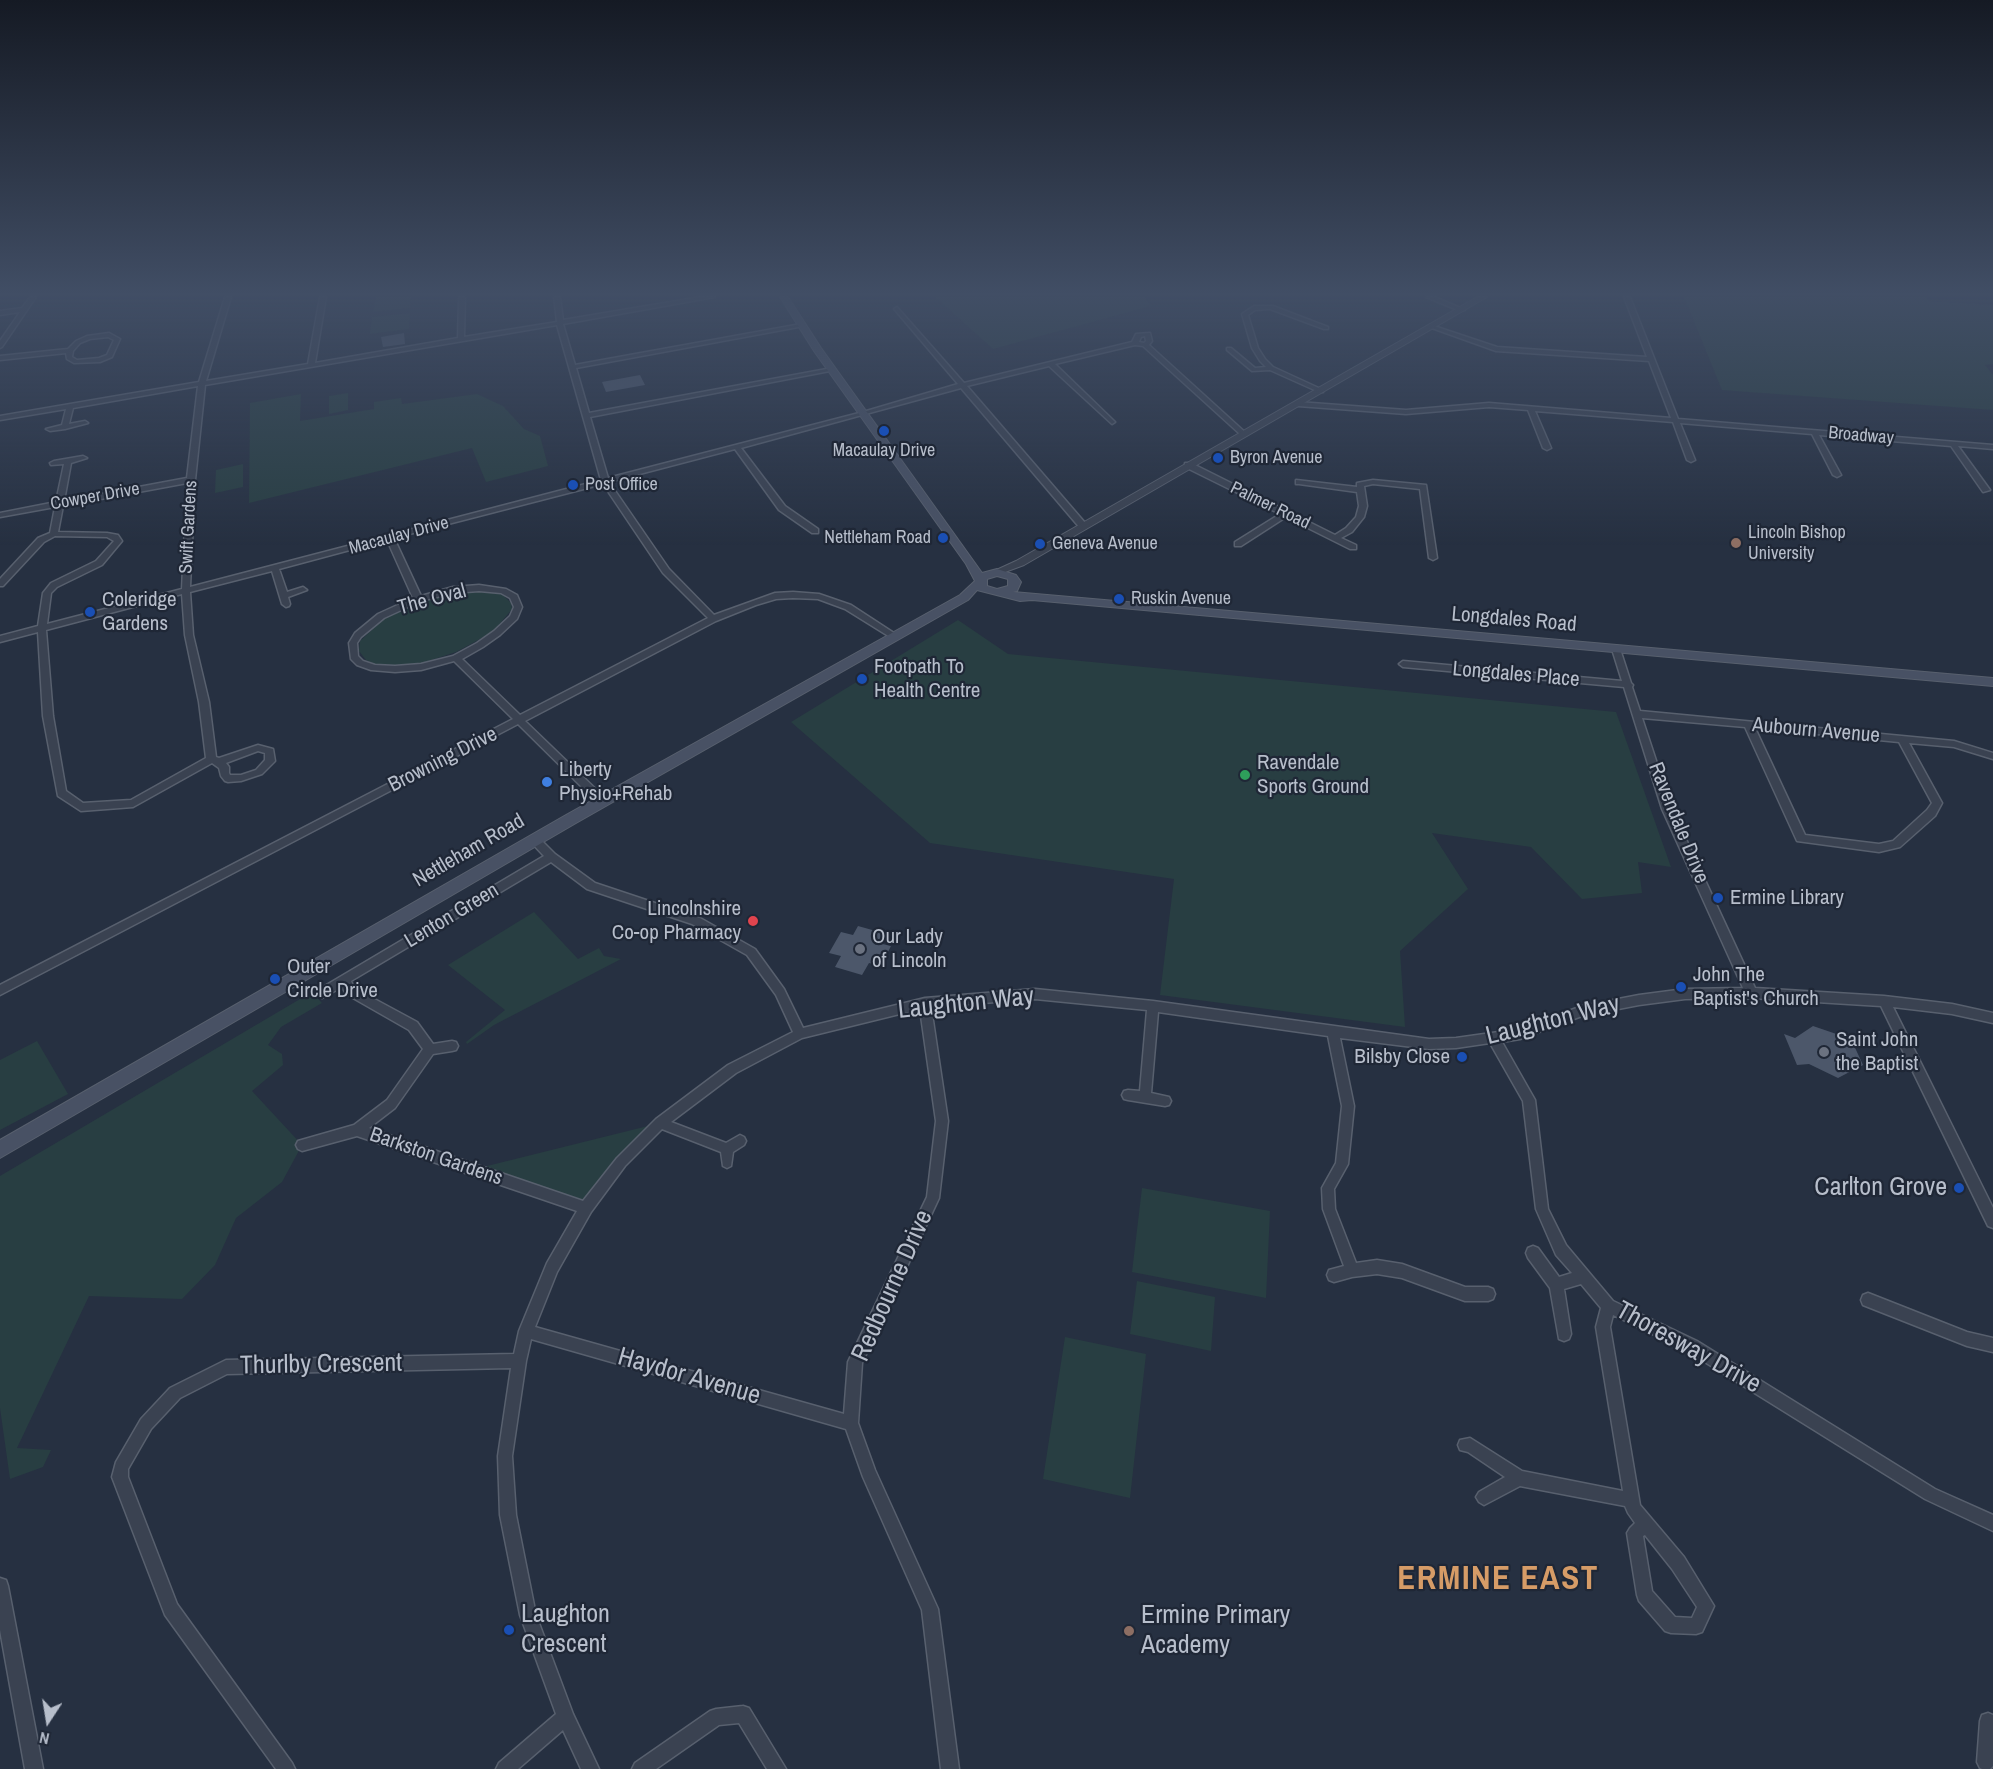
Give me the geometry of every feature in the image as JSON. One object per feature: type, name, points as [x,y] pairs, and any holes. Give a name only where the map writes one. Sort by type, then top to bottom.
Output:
[{"type":"main road","points":[[840,380],[972,564],[983,589],[998,593],[1013,588],[1015,581]]},
{"type":"main road","points":[[972,564],[1008,574],[1032,596]]},
{"type":"main road","name":"Nettleham Road","points":[[964,597],[967,591],[986,575],[996,572]]},
{"type":"main road","name":"Nettleham Road","points":[[0,1150],[892,635],[964,597],[998,593]]},
{"type":"main road","name":"Longdales Road","points":[[998,593],[1020,597],[1032,596],[1993,682]]},
{"type":"street","name":"Swift Gardens","points":[[203,380],[190,480],[186,591],[189,635],[215,760]]},
{"type":"street","points":[[0,418],[223,380]]},
{"type":"street","points":[[576,380],[605,481],[666,571],[713,619]]},
{"type":"street","points":[[586,416],[777,380]]},
{"type":"street","points":[[957,380],[1083,526]]},
{"type":"street","name":"Macaulay Drive","points":[[0,639],[990,380]]},
{"type":"street","points":[[1067,380],[1112,422]]},
{"type":"street","name":"Macaulay Drive","points":[[1183,380],[1243,434]]},
{"type":"street","points":[[1296,380],[1321,391]]},
{"type":"street","points":[[996,572],[1020,563],[1341,380]]},
{"type":"street","points":[[1659,380],[1691,460]]},
{"type":"street","name":"Broadway","points":[[1298,404],[1406,412],[1489,405],[1993,447]]},
{"type":"street","points":[[65,427],[70,406]]},
{"type":"street","points":[[1531,409],[1547,448]]},
{"type":"street","points":[[50,429],[85,423]]},
{"type":"street","points":[[1814,432],[1837,475]]},
{"type":"street","points":[[1953,444],[1986,490]]},
{"type":"street","points":[[737,447],[782,508],[815,531]]},
{"type":"street","points":[[54,463],[83,458]]},
{"type":"street","points":[[54,534],[68,461]]},
{"type":"street","name":"Palmer Road","points":[[1188,465],[1353,547]]},
{"type":"street","name":"Cowper Drive","points":[[0,515],[190,480]]},
{"type":"street","points":[[1299,482],[1360,490]]},
{"type":"street","points":[[1336,538],[1349,530],[1360,517],[1363,506],[1360,485],[1373,482],[1424,487],[1433,558]]},
{"type":"street","points":[[1238,544],[1286,513]]},
{"type":"street","points":[[0,584],[4,575],[41,540],[54,534],[107,535],[115,537],[118,541],[99,563],[54,585],[46,593],[42,628],[48,716],[60,793],[81,807],[133,803],[215,760],[258,748],[270,751],[270,761],[259,772],[242,778],[228,779],[224,774],[224,766],[215,760]]},
{"type":"street","points":[[390,538],[418,599]]},
{"type":"street","points":[[1015,581],[1020,563]]},
{"type":"street","points":[[275,568],[285,600],[303,590]]},
{"type":"street","name":"The Oval","points":[[479,588],[503,591],[514,597],[518,607],[514,616],[489,639],[456,658],[421,667],[374,668],[360,663],[354,657],[353,643],[358,635],[381,616],[418,599],[453,590],[479,588]]},
{"type":"street","name":"Browning Drive","points":[[0,990],[713,619],[760,600],[775,596],[807,596],[848,607],[892,635]]},
{"type":"street","name":"Ravendale Drive","points":[[1617,649],[1667,809],[1751,993]]},
{"type":"street","points":[[456,658],[602,801]]},
{"type":"street","name":"Longdales Place","points":[[1403,664],[1629,685]]},
{"type":"street","name":"Aubourn Avenue","points":[[1638,714],[1902,738],[1960,745],[1993,756]]},
{"type":"street","points":[[1749,724],[1801,838],[1879,848],[1896,844],[1930,813],[1937,803],[1902,738]]},
{"type":"street","points":[[534,840],[551,857],[591,886],[696,921],[751,952],[780,992],[800,1034]]},
{"type":"street","name":"Lenton Green","points":[[322,993],[551,857]]},
{"type":"street","points":[[345,980],[350,991],[413,1026],[429,1049],[452,1046]]},
{"type":"street","name":"Laughton Way","points":[[590,1769],[566,1717],[528,1615],[508,1515],[504,1456],[519,1361],[526,1331],[552,1268],[585,1208],[621,1162],[660,1123],[732,1069],[800,1034],[925,1003],[1035,994],[1154,1006],[1429,1044],[1494,1039],[1520,1034],[1582,1011],[1639,999],[1685,994],[1751,993],[1884,1001],[1952,1009],[1993,1018]]},
{"type":"street","points":[[1884,1001],[1993,1222]]},
{"type":"street","name":"Redbourne Drive","points":[[925,1003],[942,1121],[933,1198],[855,1362],[851,1423],[868,1472],[930,1609],[950,1769]]},
{"type":"street","points":[[1145,1098],[1154,1006]]},
{"type":"street","points":[[1333,1032],[1348,1107],[1342,1164],[1328,1188],[1332,1219],[1352,1270]]},
{"type":"street","name":"Thoresway Drive","points":[[1494,1039],[1529,1100],[1542,1209],[1561,1250],[1608,1306],[1692,1346],[1930,1494],[1993,1523]]},
{"type":"street","name":"Barkston Gardens","points":[[357,1130],[392,1104],[429,1049]]},
{"type":"street","points":[[1128,1095],[1165,1101]]},
{"type":"street","points":[[660,1123],[727,1155],[740,1141]]},
{"type":"street","points":[[302,1145],[357,1130]]},
{"type":"street","name":"Barkston Gardens","points":[[357,1130],[585,1208]]},
{"type":"street","points":[[1533,1253],[1556,1285],[1564,1334]]},
{"type":"street","points":[[1334,1275],[1377,1267],[1402,1271],[1465,1294],[1488,1294]]},
{"type":"street","points":[[1556,1285],[1584,1276]]},
{"type":"street","points":[[1868,1300],[1967,1339],[1993,1345]]},
{"type":"street","points":[[1608,1306],[1603,1327],[1634,1508],[1678,1563],[1706,1606],[1696,1626],[1671,1624],[1645,1595],[1635,1533],[1646,1524]]},
{"type":"street","name":"Haydor Avenue","points":[[526,1331],[851,1423]]},
{"type":"street","name":"Thurlby Crescent","points":[[286,1769],[171,1609],[120,1477],[121,1467],[146,1424],[175,1393],[226,1367],[519,1361]]},
{"type":"street","points":[[1465,1446],[1470,1445],[1519,1478],[1632,1500]]},
{"type":"street","points":[[1484,1497],[1519,1478]]},
{"type":"street","points":[[0,1586],[34,1769]]},
{"type":"street","points":[[641,1769],[716,1717],[743,1714],[777,1769]]},
{"type":"street","points":[[505,1769],[566,1717]]},
{"type":"street","points":[[1986,1762],[1990,1744],[1988,1721]]},
{"type":"green space","points":[[1718,380],[1993,380],[1993,410],[1722,390]]},
{"type":"green space","points":[[348,393],[348,410],[329,414],[329,396]]},
{"type":"green space","points":[[301,394],[300,421],[374,409],[374,402],[401,398],[402,404],[477,394],[503,406],[524,429],[540,436],[548,466],[486,482],[472,448],[249,503],[250,403]]},
{"type":"green space","points":[[243,464],[243,487],[215,493],[216,470]]},
{"type":"green space","points":[[478,591],[502,594],[511,603],[512,609],[493,632],[456,652],[419,664],[397,666],[377,665],[366,660],[359,651],[360,641],[385,618],[428,600]]},
{"type":"green space","name":"Ravendale Sports Ground","points":[[958,620],[1008,654],[1616,712],[1671,867],[1638,862],[1642,893],[1582,899],[1531,847],[1432,833],[1468,889],[1400,951],[1405,1027],[1160,995],[1174,879],[930,843],[791,722]]},
{"type":"green space","points":[[534,912],[578,959],[599,948],[604,956],[621,959],[494,1025],[467,1044],[466,1042],[505,1010],[448,965]]},
{"type":"green space","points":[[312,992],[322,1003],[281,1027],[268,1045],[282,1054],[283,1065],[252,1091],[302,1145],[282,1182],[236,1218],[215,1265],[182,1299],[89,1296],[17,1448],[51,1450],[43,1467],[10,1479],[0,1408],[0,1176]]},
{"type":"green space","points":[[37,1041],[68,1094],[0,1130],[0,1060]]},
{"type":"green space","points":[[660,1123],[586,1208],[471,1170]]},
{"type":"green space","points":[[1142,1188],[1270,1211],[1266,1298],[1132,1272]]},
{"type":"green space","points":[[1137,1281],[1215,1297],[1211,1351],[1130,1334]]},
{"type":"green space","points":[[1065,1337],[1146,1354],[1130,1498],[1043,1479]]},
{"type":"building","points":[[642,380],[645,385],[606,392],[602,382]]},
{"type":"building","name":"Our Lady of Lincoln","points":[[858,926],[883,933],[878,943],[891,946],[881,966],[869,963],[862,975],[835,967],[841,956],[829,953],[841,932],[853,935]]},
{"type":"building","name":"Saint John the Baptist","points":[[1813,1026],[1851,1039],[1863,1065],[1838,1078],[1809,1064],[1797,1065],[1784,1034],[1795,1038]]},
{"type":"place","name":"Macaulay Drive","points":[[884,431]]},
{"type":"place","name":"Byron Avenue","points":[[1218,458]]},
{"type":"place","name":"Post Office","points":[[573,485]]},
{"type":"place","name":"Nettleham Road","points":[[943,538]]},
{"type":"place","name":"Lincoln Bishop University","points":[[1736,543]]},
{"type":"place","name":"Geneva Avenue","points":[[1040,544]]},
{"type":"place","name":"Ruskin Avenue","points":[[1119,599]]},
{"type":"place","name":"Coleridge Gardens","points":[[90,612]]},
{"type":"place","name":"Footpath To Health Centre","points":[[862,679]]},
{"type":"place","name":"Ravendale Sports Ground","points":[[1245,775]]},
{"type":"place","name":"Liberty Physio+Rehab","points":[[547,782]]},
{"type":"place","name":"Ermine Library","points":[[1718,898]]},
{"type":"place","name":"Lincolnshire Co-op Pharmacy","points":[[753,921]]},
{"type":"place","name":"Our Lady of Lincoln","points":[[860,949]]},
{"type":"place","name":"Outer Circle Drive","points":[[275,979]]},
{"type":"place","name":"John The Baptist's Church","points":[[1681,987]]},
{"type":"place","name":"Saint John the Baptist","points":[[1824,1052]]},
{"type":"place","name":"Bilsby Close","points":[[1462,1057]]},
{"type":"place","name":"Carlton Grove","points":[[1959,1188]]},
{"type":"place","name":"Laughton Crescent","points":[[509,1630]]},
{"type":"place","name":"Ermine Primary Academy","points":[[1129,1631]]},
{"type":"district","name":"ERMINE EAST","points":[[1498,1580]]}]
